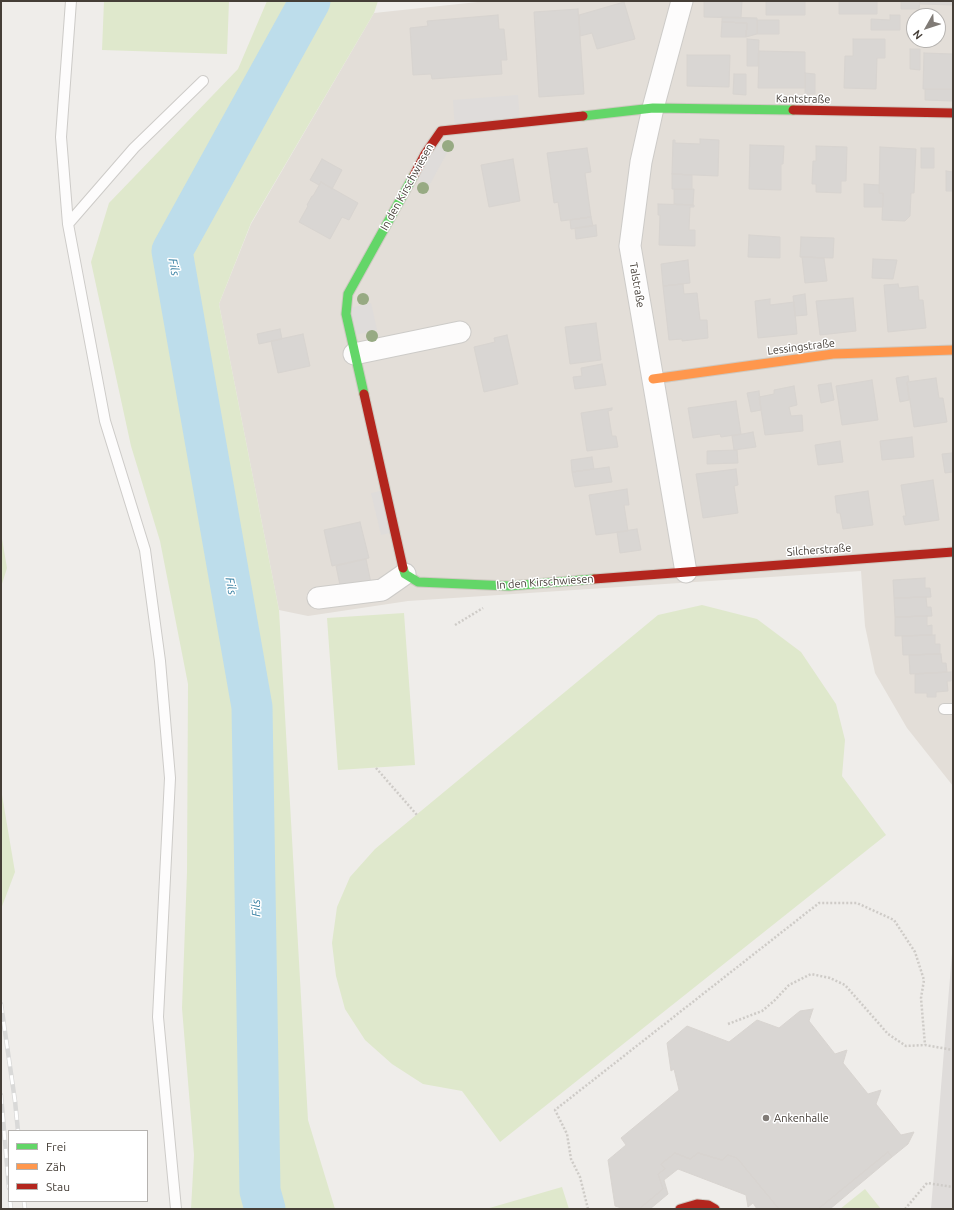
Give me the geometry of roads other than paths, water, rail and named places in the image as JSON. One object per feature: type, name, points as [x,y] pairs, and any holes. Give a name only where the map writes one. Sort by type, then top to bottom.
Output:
[{"type":"street","name":"Talstraße","points":[[682,1],[652,108],[641,162],[630,246],[686,572]]},
{"type":"street","name":"Kantstraße","points":[[652,108],[953,114]]},
{"type":"street","name":"In den Kirschwiesen","points":[[652,108],[441,131],[425,154],[348,294],[346,314],[400,559],[405,574],[418,582],[510,586],[686,572]]},
{"type":"street","points":[[354,354],[460,332]]},
{"type":"street","name":"Lessingstraße","points":[[653,379],[833,354],[953,350]]},
{"type":"street","name":"Silcherstraße","points":[[686,572],[953,552]]},
{"type":"street","points":[[318,598],[382,590],[405,574]]},
{"type":"street","points":[[680,1209],[697,1204],[708,1205],[715,1209]]},
{"type":"lane","points":[[71,1],[61,137],[68,224],[105,421],[145,550],[160,661],[170,778],[158,1016],[176,1209]]},
{"type":"lane","points":[[68,224],[134,148],[203,81]]},
{"type":"waterway","name":"Fils","points":[[265,1209],[260,1191],[252,707],[172,251],[310,1]]},
{"type":"railway","points":[[1,1004],[18,1130]]},
{"type":"railway","points":[[1,1095],[8,1176]]},
{"type":"railway","points":[[10,1202],[11,1209]]},
{"type":"railway","points":[[24,1202],[25,1209]]},
{"type":"place","name":"Ankenhalle","points":[[766,1118]]}]
